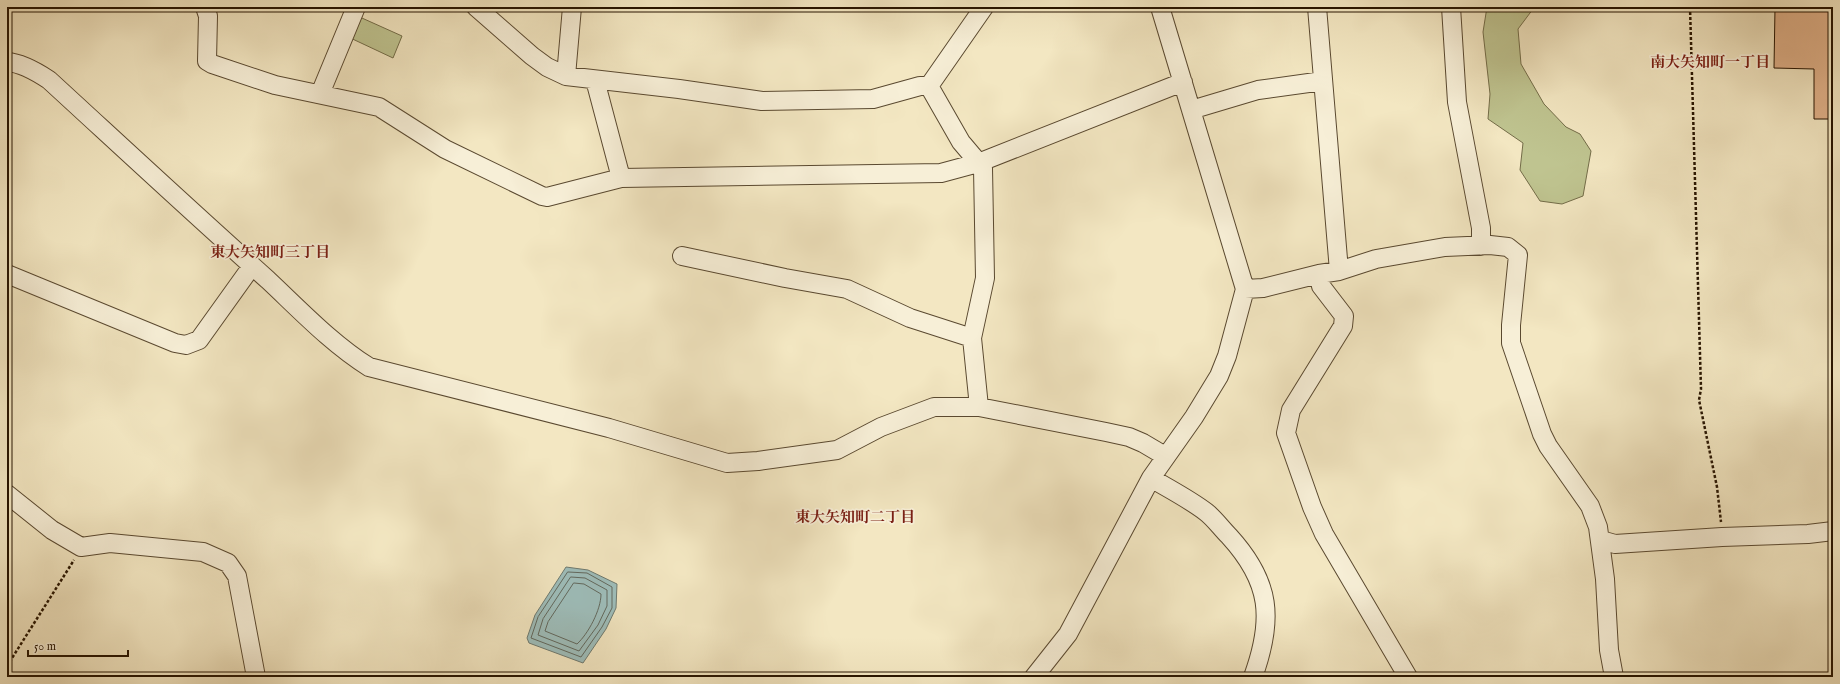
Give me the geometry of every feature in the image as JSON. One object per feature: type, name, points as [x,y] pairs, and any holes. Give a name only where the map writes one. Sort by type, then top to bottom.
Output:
[{"type":"street","points":[[205,7],[208,16],[207,61],[225,69],[275,85],[385,110],[445,149],[542,196],[547,197],[621,178],[941,173],[978,163],[1183,82]]},
{"type":"street","points":[[320,94],[356,7]]},
{"type":"street","points":[[476,7],[532,56],[547,67],[566,76],[679,89],[762,101],[873,99],[920,86],[929,86]]},
{"type":"street","points":[[566,76],[572,7]]},
{"type":"street","points":[[929,86],[984,7]]},
{"type":"street","points":[[1034,677],[1068,634],[1151,478],[1165,456],[1194,417],[1219,376],[1227,356],[1245,289],[1160,7]]},
{"type":"street","points":[[1317,7],[1339,271]]},
{"type":"street","points":[[1451,7],[1457,102],[1481,228],[1481,246]]},
{"type":"street","points":[[7,62],[13,62],[36,71],[49,80],[138,161],[182,204],[328,335],[358,360],[369,367],[608,428],[727,463],[758,461],[837,450],[881,427],[934,407],[979,407],[1129,437],[1143,443],[1165,456]]},
{"type":"street","points":[[595,80],[621,178]]},
{"type":"street","points":[[1191,110],[1258,90],[1323,81]]},
{"type":"street","points":[[929,86],[961,142],[983,168],[985,278],[972,338],[979,407]]},
{"type":"street","points":[[1245,289],[1262,288],[1319,274],[1339,271],[1376,259],[1425,249],[1481,246],[1508,247],[1518,255],[1511,325],[1514,351],[1542,434],[1560,465],[1590,506],[1595,516],[1601,540],[1609,650],[1614,677]]},
{"type":"street","points":[[682,256],[785,278],[847,289],[910,318],[972,338]]},
{"type":"street","points":[[7,274],[175,343],[186,345],[199,340],[252,266]]},
{"type":"street","points":[[1319,274],[1321,286],[1344,316],[1343,326],[1291,410],[1286,433],[1312,507],[1324,534],[1408,677]]},
{"type":"street","points":[[1151,478],[1206,512],[1245,554],[1259,579],[1267,612],[1259,661],[1253,677]]},
{"type":"street","points":[[7,494],[52,530],[81,547],[110,543],[180,549],[203,552],[228,563],[236,576],[256,677]]},
{"type":"street","points":[[1601,540],[1615,544],[1722,537],[1808,534],[1833,531]]},
{"type":"path","points":[[1690,7],[1701,389],[1699,400],[1717,486],[1722,537]]},
{"type":"path","points":[[7,666],[81,547]]},
{"type":"green space","points":[[1487,7],[1538,7],[1533,9],[1518,29],[1521,64],[1544,104],[1566,127],[1580,134],[1591,151],[1583,196],[1562,204],[1540,201],[1520,170],[1523,143],[1488,119],[1490,94],[1483,32]]},
{"type":"green space","points":[[353,14],[402,36],[393,58],[344,35]]},
{"type":"water","points":[[566,567],[588,570],[617,584],[616,608],[606,629],[583,663],[529,643],[527,638],[535,615]]},
{"type":"building","points":[[1814,7],[1833,7],[1833,119],[1814,119],[1814,69],[1774,68],[1775,8],[1814,9]]},
{"type":"district","name":"南大矢知町一丁目","points":[[1710,62]]},
{"type":"district","name":"東大矢知町三丁目","points":[[270,252]]},
{"type":"district","name":"東大矢知町二丁目","points":[[855,517]]}]
